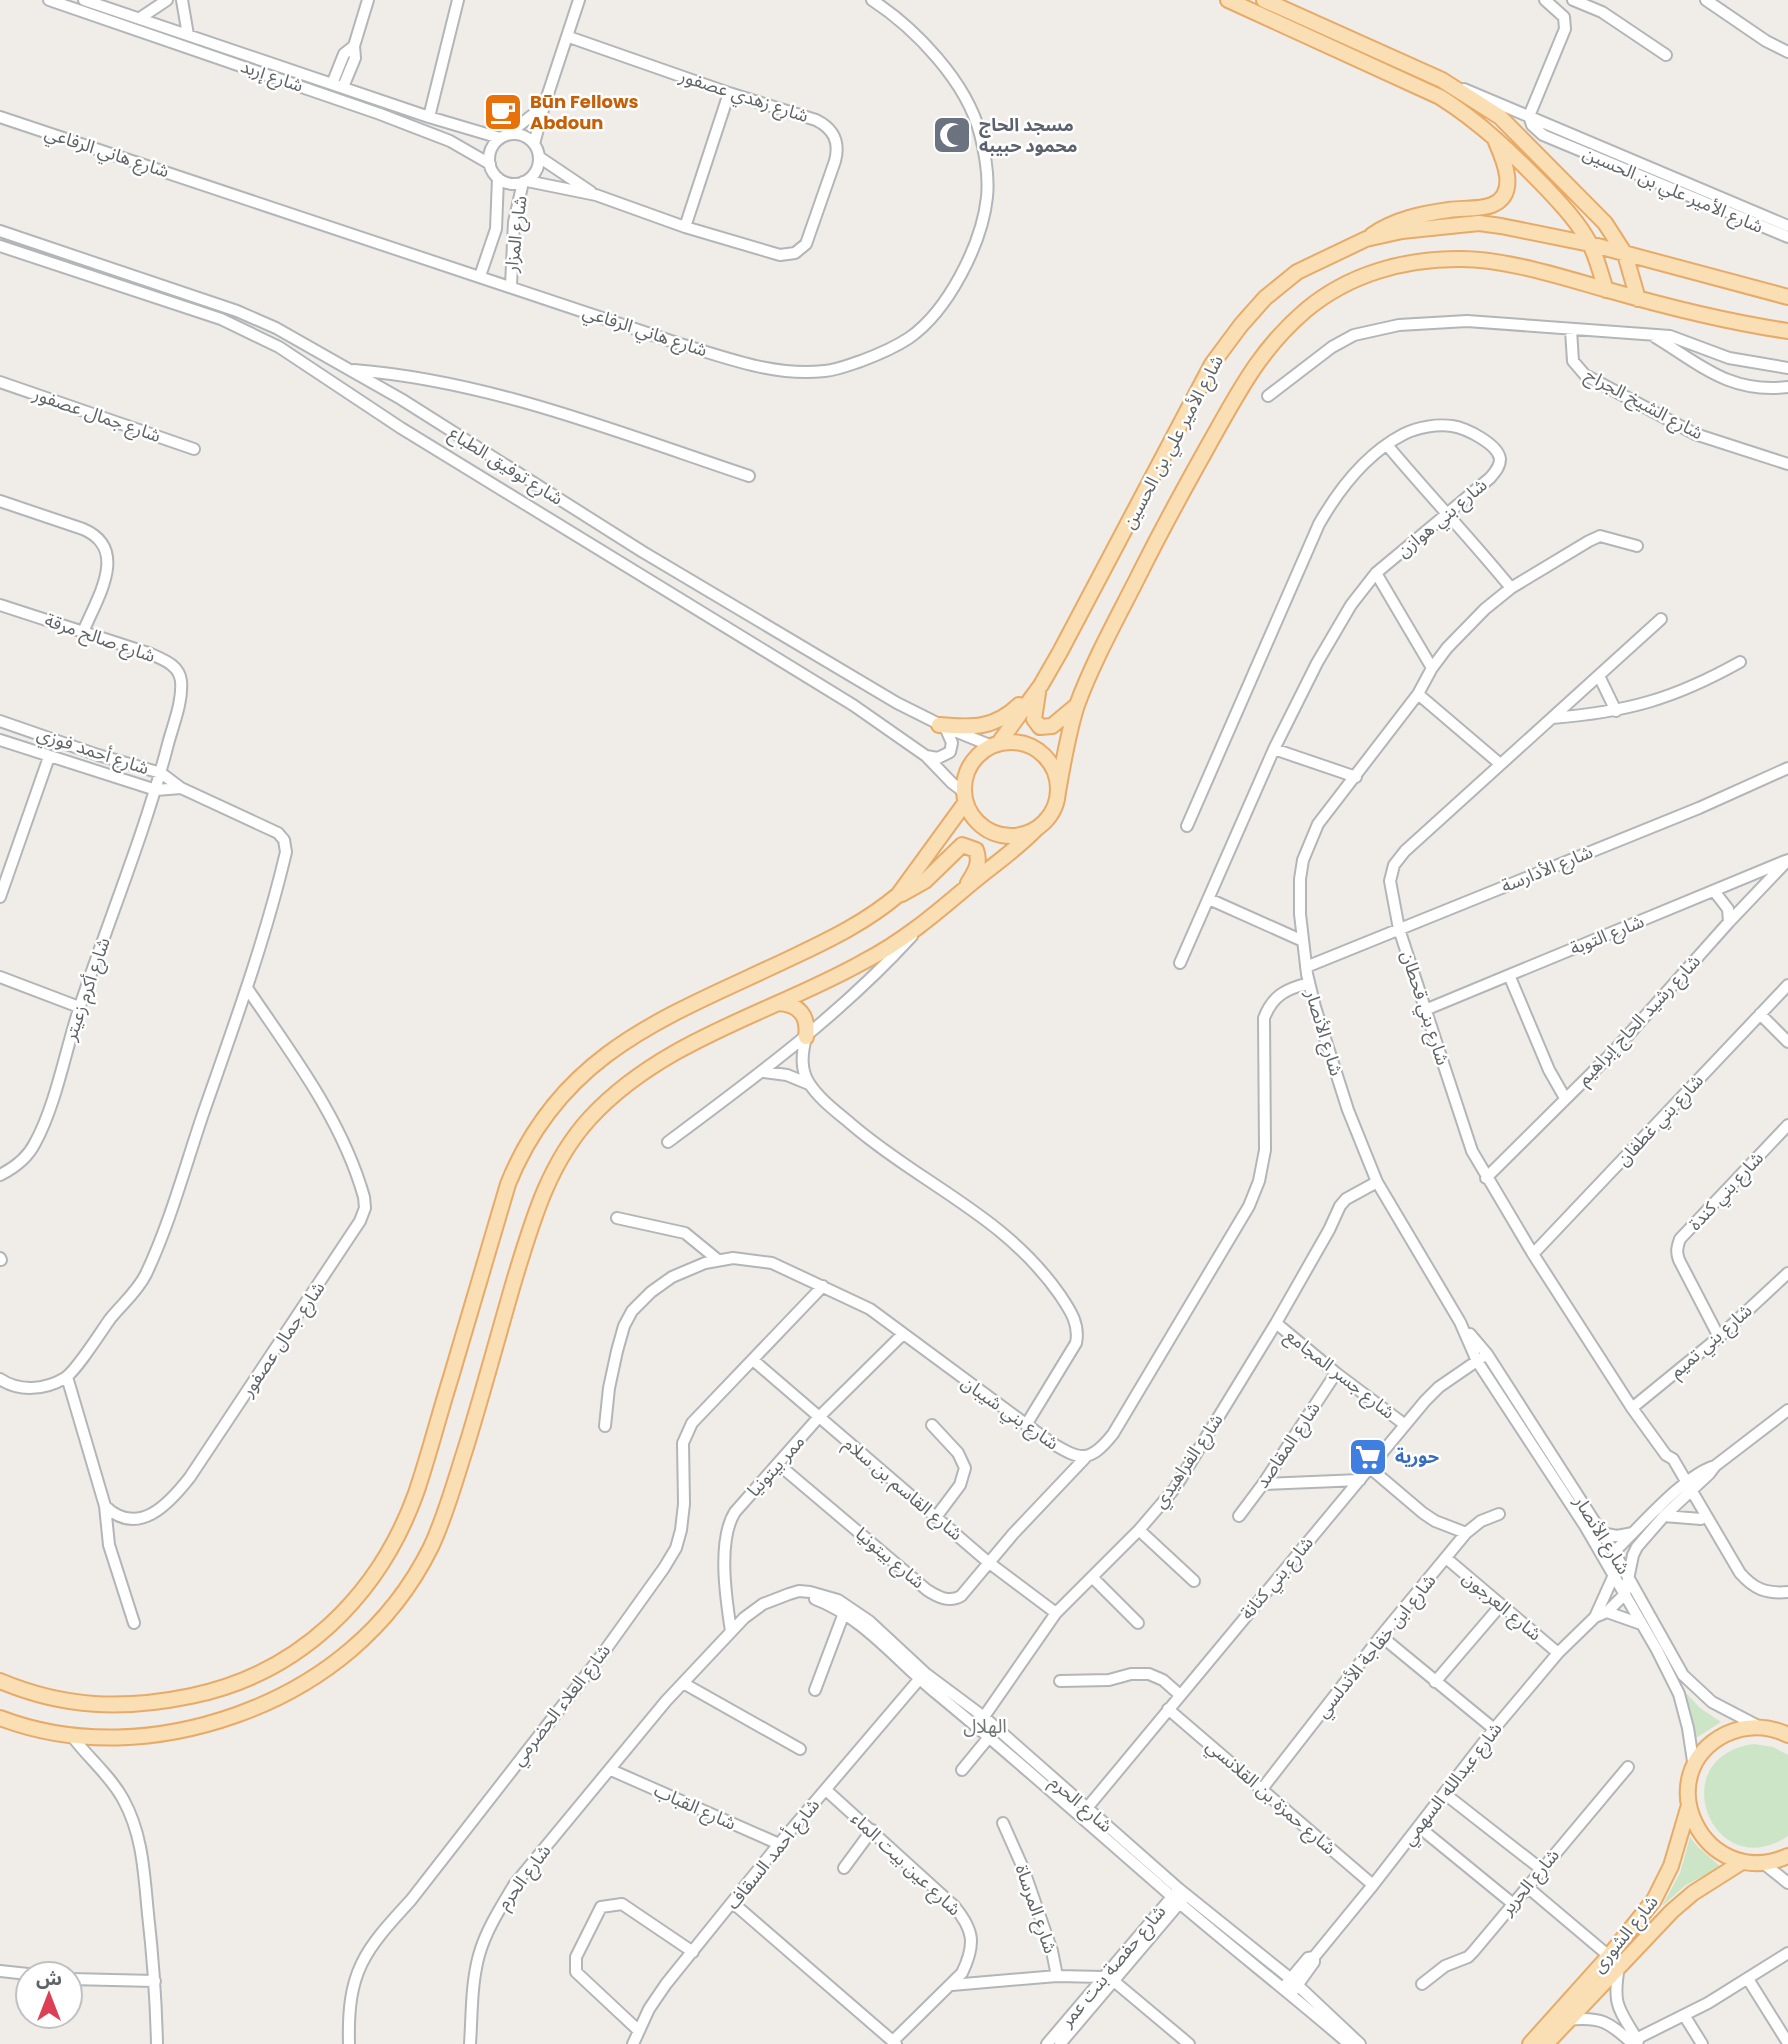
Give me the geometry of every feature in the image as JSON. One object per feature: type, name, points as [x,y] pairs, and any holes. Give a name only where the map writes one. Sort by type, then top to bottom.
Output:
[{"type":"main road","points":[[1228,0],[1440,96],[1467,113],[1559,202],[1590,244],[1606,290]]},
{"type":"main road","name":"شارع الأمير علي بن الحسين","points":[[1264,0],[1442,79],[1500,117],[1591,207],[1614,235],[1625,254],[1638,299]]},
{"type":"main road","points":[[1366,239],[1396,221],[1449,210],[1493,205],[1503,197],[1508,172],[1492,135]]},
{"type":"main road","name":"شارع الأمير علي بن الحسين","points":[[995,745],[1041,685],[1079,619],[1219,354],[1241,325],[1282,283],[1297,272],[1366,239],[1402,231],[1479,223],[1590,244],[1788,297]]},
{"type":"main road","name":"شارع الأمير علي بن الحسين","points":[[1058,792],[1066,743],[1078,703],[1095,663],[1182,491],[1250,370],[1284,330],[1308,308],[1354,281],[1383,268],[1423,260],[1462,258],[1510,265],[1676,309],[1788,331]]},
{"type":"main road","points":[[1041,685],[1034,714],[1035,723],[1040,727],[1052,726],[1078,703]]},
{"type":"main road","points":[[942,726],[967,727],[998,722],[1041,685]]},
{"type":"main road","points":[[0,1718],[40,1731],[72,1736],[114,1738],[191,1729],[259,1707],[289,1693],[324,1671],[378,1625],[419,1570],[444,1516],[536,1209],[560,1157],[590,1118],[639,1073],[679,1050],[862,964],[923,924],[1017,848],[1036,829],[1052,813],[1058,792],[1054,771],[1041,753],[1021,743],[995,745],[980,754],[971,764],[965,778],[964,797],[974,819],[993,833],[1015,836],[1036,829]]},
{"type":"main road","points":[[0,1681],[47,1698],[76,1703],[141,1704],[176,1699],[214,1692],[259,1675],[286,1661],[325,1630],[369,1583],[408,1512],[509,1184],[529,1139],[545,1115],[585,1071],[640,1032],[844,932],[873,915],[898,895],[964,797]]},
{"type":"main road","points":[[898,895],[925,881],[962,845],[976,850],[979,858],[966,888]]},
{"type":"main road","points":[[778,1003],[789,1003],[798,1008],[808,1027],[806,1037]]},
{"type":"main road","points":[[1694,1768],[1706,1749],[1722,1736],[1738,1730],[1788,1723]]},
{"type":"main road","points":[[1765,1728],[1788,1735]]},
{"type":"main road","name":"شارع الشورى","points":[[1546,2044],[1614,1960],[1664,1883],[1689,1805],[1689,1786],[1694,1768]]},
{"type":"main road","points":[[1689,1805],[1695,1825],[1707,1842],[1723,1854],[1742,1862],[1762,1863],[1788,1856]]},
{"type":"main road","name":"شارع الشورى","points":[[1530,2044],[1614,1960],[1693,1893],[1742,1862]]},
{"type":"street","name":"شارع إربد","points":[[50,0],[380,114],[450,141],[490,164]]},
{"type":"street","name":"شارع إربد","points":[[87,0],[429,117],[503,137]]},
{"type":"street","points":[[140,18],[167,0]]},
{"type":"street","points":[[182,0],[188,35]]},
{"type":"street","points":[[343,88],[355,58],[354,46],[368,0]]},
{"type":"street","points":[[429,117],[458,0]]},
{"type":"street","points":[[534,144],[579,0]]},
{"type":"street","name":"شارع هاني الرفاعي","points":[[0,117],[511,285],[680,344],[779,372],[827,371],[880,353],[910,337],[925,324],[944,300],[971,255],[987,195],[980,133],[960,90],[914,33],[872,0]]},
{"type":"street","points":[[1530,116],[1566,22],[1561,12],[1545,0]]},
{"type":"street","points":[[1573,0],[1602,12],[1666,55]]},
{"type":"street","points":[[1706,0],[1766,41],[1788,52]]},
{"type":"street","name":"شارع زهدي عصفور","points":[[525,181],[596,195],[685,227],[780,255],[795,253],[806,244],[835,161],[837,143],[826,125],[569,37]]},
{"type":"street","points":[[332,83],[344,54],[354,46]]},
{"type":"street","name":"شارع الأمير علي بن الحسين","points":[[1442,79],[1788,226]]},
{"type":"street","points":[[685,227],[729,93]]},
{"type":"street","points":[[503,137],[521,135],[534,144],[539,157],[536,171],[525,181],[510,184],[498,178],[490,164],[491,150],[503,137],[544,106]]},
{"type":"street","name":"شارع الأمير علي بن الحسين","points":[[1530,116],[1532,125],[1543,135],[1788,237]]},
{"type":"street","name":"شارع زهدي عصفور","points":[[539,157],[596,195]]},
{"type":"street","name":"شارع المزار","points":[[481,276],[496,229],[498,178]]},
{"type":"street","name":"شارع المزار","points":[[511,285],[514,222],[525,181]]},
{"type":"street","name":"شارع توفيق الطباع","points":[[0,231],[247,315],[276,328],[415,408],[643,552],[897,703],[942,726],[995,745]]},
{"type":"street","name":"شارع توفيق الطباع","points":[[0,246],[221,319],[279,346],[401,428],[853,705],[926,756],[964,797]]},
{"type":"street","points":[[1268,396],[1332,347],[1354,335],[1399,325],[1467,321],[1571,330],[1649,333],[1685,340],[1729,358],[1788,368]]},
{"type":"street","name":"شارع الشيخ الجراح","points":[[1571,330],[1573,361],[1585,375],[1695,433],[1788,464]]},
{"type":"street","points":[[1649,333],[1716,375],[1740,386],[1788,387]]},
{"type":"street","points":[[351,370],[396,374],[509,397],[749,476]]},
{"type":"street","name":"شارع جمال عصفور","points":[[0,382],[194,449]]},
{"type":"street","points":[[401,428],[415,408]]},
{"type":"street","name":"شارع بني هوازن","points":[[1180,963],[1274,749],[1317,663],[1351,605],[1376,573],[1447,515],[1498,468],[1500,460],[1497,452],[1484,439],[1452,426],[1424,427],[1406,433],[1387,445],[1348,481],[1333,500],[1319,524],[1187,825]]},
{"type":"street","points":[[1387,445],[1511,588]]},
{"type":"street","points":[[0,501],[96,534],[103,542],[109,564],[83,632]]},
{"type":"street","points":[[1306,967],[1300,879],[1303,860],[1318,824],[1418,694],[1447,648],[1485,609],[1511,588],[1600,536],[1637,546]]},
{"type":"street","points":[[1376,573],[1432,668]]},
{"type":"street","name":"شارع صالح مرقة","points":[[0,605],[160,658],[169,662],[177,671],[181,681],[180,698],[156,790]]},
{"type":"street","name":"شارع بني قحطان","points":[[1661,619],[1405,851],[1394,865],[1390,881],[1399,929],[1472,1151],[1533,1254],[1632,1408],[1666,1455],[1673,1459],[1687,1489]]},
{"type":"street","points":[[1552,718],[1616,712],[1678,694],[1740,662]]},
{"type":"street","points":[[1599,677],[1616,712]]},
{"type":"street","points":[[1418,694],[1499,763]]},
{"type":"street","name":"شارع أحمد فوزي","points":[[0,721],[98,755],[161,773],[181,788],[278,833],[284,840],[286,852],[247,988]]},
{"type":"street","points":[[926,756],[939,758],[950,751],[951,738],[942,726]]},
{"type":"street","name":"شارع أحمد فوزي","points":[[0,740],[156,790],[181,788]]},
{"type":"street","points":[[1274,749],[1356,777]]},
{"type":"street","points":[[0,897],[50,757]]},
{"type":"street","name":"شارع الأدارسة","points":[[1306,967],[1699,808],[1788,768]]},
{"type":"street","name":"شارع أكرم زعيتر","points":[[0,1175],[15,1166],[35,1145],[45,1121],[79,1007],[156,790]]},
{"type":"street","name":"شارع التوبة","points":[[1425,1010],[1788,860]]},
{"type":"street","name":"شارع رشيد الحاج إبراهيم","points":[[1486,1178],[1614,1051],[1788,860]]},
{"type":"street","points":[[1714,891],[1728,909],[1729,922]]},
{"type":"street","points":[[1209,899],[1303,942]]},
{"type":"street","points":[[668,1142],[764,1072],[806,1037],[873,977],[923,924]]},
{"type":"street","name":"شارع الأنصار","points":[[1306,967],[1308,983],[1348,1110],[1377,1182],[1460,1322],[1565,1486],[1613,1577],[1625,1594],[1679,1694],[1694,1768]]},
{"type":"street","points":[[1509,975],[1549,1070],[1565,1098]]},
{"type":"street","points":[[0,977],[79,1007]]},
{"type":"street","points":[[1085,1458],[1101,1449],[1113,1434],[1249,1206],[1259,1181],[1265,1150],[1264,1018],[1275,998],[1284,990],[1308,983]]},
{"type":"street","name":"شارع بني غطفان","points":[[1533,1254],[1788,985]]},
{"type":"street","points":[[0,1379],[28,1388],[47,1386],[67,1377],[113,1316],[136,1291],[145,1276],[169,1212],[247,988]]},
{"type":"street","name":"شارع جمال عصفور","points":[[105,1506],[121,1518],[134,1520],[152,1514],[180,1489],[349,1241],[365,1208],[360,1183],[316,1090],[247,988]]},
{"type":"street","points":[[1760,1014],[1788,1042]]},
{"type":"street","points":[[806,1037],[802,1061],[809,1084]]},
{"type":"street","points":[[764,1072],[787,1075],[809,1084],[876,1144],[957,1197],[1000,1230],[1035,1264],[1062,1298],[1077,1326],[1076,1343],[1026,1425]]},
{"type":"street","name":"شارع بني كندة","points":[[1719,1337],[1679,1260],[1677,1246],[1788,1125]]},
{"type":"street","name":"شارع الفراهيدي","points":[[980,1722],[1056,1613],[1139,1530],[1175,1488],[1276,1323],[1340,1206],[1346,1199],[1377,1182]]},
{"type":"street","points":[[617,1218],[685,1233],[718,1260]]},
{"type":"street","name":"شارع بني شيبان","points":[[605,1426],[617,1351],[624,1326],[632,1311],[651,1292],[672,1277],[718,1260],[733,1258],[772,1263],[870,1309],[1026,1425],[1066,1452],[1085,1458]]},
{"type":"street","name":"شارع بني تميم","points":[[1632,1408],[1719,1337],[1788,1273]]},
{"type":"street","name":"شارع العلاء الحضرمي","points":[[349,2044],[350,1999],[363,1956],[411,1899],[601,1656],[676,1548],[684,1504],[683,1443],[686,1432],[823,1286]]},
{"type":"street","name":"شارع جسر المجامع","points":[[1276,1323],[1335,1373],[1404,1424]]},
{"type":"street","name":"ممر بيتونيا","points":[[731,1631],[726,1588],[729,1522],[818,1418],[903,1334]]},
{"type":"street","name":"شارع بني كنانة","points":[[1083,1812],[1404,1424],[1439,1387],[1482,1357]]},
{"type":"street","name":"شارع القاسم بن سلام","points":[[753,1360],[988,1562],[1056,1613]]},
{"type":"street","name":"شارع المقاصد","points":[[1239,1516],[1335,1373]]},
{"type":"street","points":[[67,1377],[105,1506],[109,1545],[134,1623]]},
{"type":"street","points":[[1614,1552],[1633,1533],[1715,1466],[1788,1410]]},
{"type":"street","points":[[932,1425],[958,1453],[965,1468],[960,1485],[936,1517]]},
{"type":"street","name":"شارع بيتونيا","points":[[778,1464],[938,1597],[949,1600],[961,1596],[988,1562],[1085,1458]]},
{"type":"street","points":[[1370,1468],[1423,1513],[1435,1521],[1466,1532]]},
{"type":"street","points":[[1263,1484],[1360,1480]]},
{"type":"street","name":"شارع الأنصار","points":[[1565,1486],[1614,1552],[1683,1675],[1712,1702],[1765,1728]]},
{"type":"street","points":[[1625,1594],[1637,1547],[1687,1489]]},
{"type":"street","points":[[1687,1489],[1701,1519],[1750,1584],[1773,1593],[1788,1592]]},
{"type":"street","points":[[1687,1489],[1714,1526],[1717,1537]]},
{"type":"street","name":"شارع ابن خفاجة الأندلسي","points":[[1262,1789],[1466,1532],[1480,1521],[1499,1514]]},
{"type":"street","points":[[1664,1516],[1701,1519]]},
{"type":"street","points":[[1139,1530],[1194,1581]]},
{"type":"street","points":[[1601,1533],[1617,1536],[1633,1533]]},
{"type":"street","name":"شارع عبدالله السهمي","points":[[1595,1617],[1613,1577],[1614,1552]]},
{"type":"street","name":"شارع العرجون","points":[[1446,1558],[1559,1653]]},
{"type":"street","points":[[1092,1577],[1138,1623]]},
{"type":"street","name":"شارع الحرم","points":[[470,2044],[479,1954],[496,1914],[514,1885],[683,1684],[753,1610],[789,1594],[810,1592],[838,1600],[869,1621],[922,1676]]},
{"type":"street","name":"شارع الحرم","points":[[789,1594],[814,1598],[865,1629],[980,1722],[1179,1896],[1360,2044]]},
{"type":"street","name":"شارع عبدالله السهمي","points":[[1291,1987],[1308,1958],[1314,1956],[1373,1885],[1494,1729],[1559,1653],[1595,1617],[1606,1612],[1625,1594]]},
{"type":"street","points":[[1435,1682],[1500,1605]]},
{"type":"street","points":[[1606,1612],[1641,1624]]},
{"type":"street","points":[[814,1690],[844,1614]]},
{"type":"street","points":[[1381,1636],[1494,1729]]},
{"type":"street","points":[[1060,1681],[1109,1680],[1131,1674],[1149,1674],[1163,1680],[1180,1695]]},
{"type":"street","name":"شارع أحمد السقاف","points":[[637,2038],[649,2008],[693,1952],[779,1844],[922,1676]]},
{"type":"street","points":[[683,1684],[800,1749]]},
{"type":"street","name":"شارع حمزة بن القلانسي","points":[[1168,1709],[1373,1885]]},
{"type":"street","points":[[962,1770],[992,1733]]},
{"type":"street","points":[[72,1736],[113,1783],[134,1823],[143,1861],[155,1981],[157,2044]]},
{"type":"street","name":"شارع الحرير","points":[[1422,1984],[1445,1966],[1468,1956],[1628,1767]]},
{"type":"street","name":"شارع القباب","points":[[611,1770],[779,1844]]},
{"type":"street","name":"شارع عين بيت الماء","points":[[826,1790],[954,1906],[969,1928],[972,1941],[969,1959],[951,1985],[895,2043]]},
{"type":"street","points":[[1446,1794],[1541,1869]]},
{"type":"street","name":"شارع المرساة","points":[[951,1985],[1057,1976],[1052,1951],[1023,1868],[1003,1823]]},
{"type":"street","points":[[1419,1827],[1512,1903]]},
{"type":"street","points":[[844,1868],[872,1830]]},
{"type":"street","points":[[1762,1863],[1788,1883]]},
{"type":"street","points":[[1526,1886],[1614,1960],[1616,2003],[1634,2042]]},
{"type":"street","name":"شارع حفصة بنت عمر","points":[[1047,2044],[1179,1896]]},
{"type":"street","name":"شارع حفصة بنت عمر","points":[[1060,2044],[1115,1982],[1179,1896]]},
{"type":"street","points":[[637,2038],[576,1972],[576,1957],[601,1907],[622,1903],[693,1952]]},
{"type":"street","points":[[733,1903],[895,2043]]},
{"type":"street","points":[[1634,2042],[1748,1979],[1788,1953]]},
{"type":"street","points":[[1057,1976],[1104,1977],[1115,1982],[1189,2044]]},
{"type":"street","points":[[84,1979],[155,1981]]},
{"type":"street","points":[[1748,1979],[1788,2043]]},
{"type":"street","name":"شارع الحرم","points":[[1291,1987],[1349,2044]]},
{"type":"street","points":[[1684,2015],[1702,2044]]},
{"type":"street","points":[[1567,2020],[1601,2019],[1634,2042]]},
{"type":"green space","points":[[1683,1690],[1700,1708],[1721,1722],[1696,1738],[1692,1716]]},
{"type":"green space","points":[[1754,1744],[1773,1747],[1788,1755],[1788,1836],[1761,1847],[1738,1845],[1720,1833],[1708,1814],[1704,1792],[1710,1771],[1726,1754]]},
{"type":"green space","points":[[1690,1837],[1721,1867],[1686,1885],[1662,1906],[1680,1873]]},
{"type":"place","name":"Būn Fellows Abdoun","points":[[503,112]]},
{"type":"place","name":"مسجد الحاج محمود حبيبه","points":[[952,135]]},
{"type":"place","name":"حورية","points":[[1368,1457]]},
{"type":"district","name":"الهلال","points":[[985,1726]]}]
